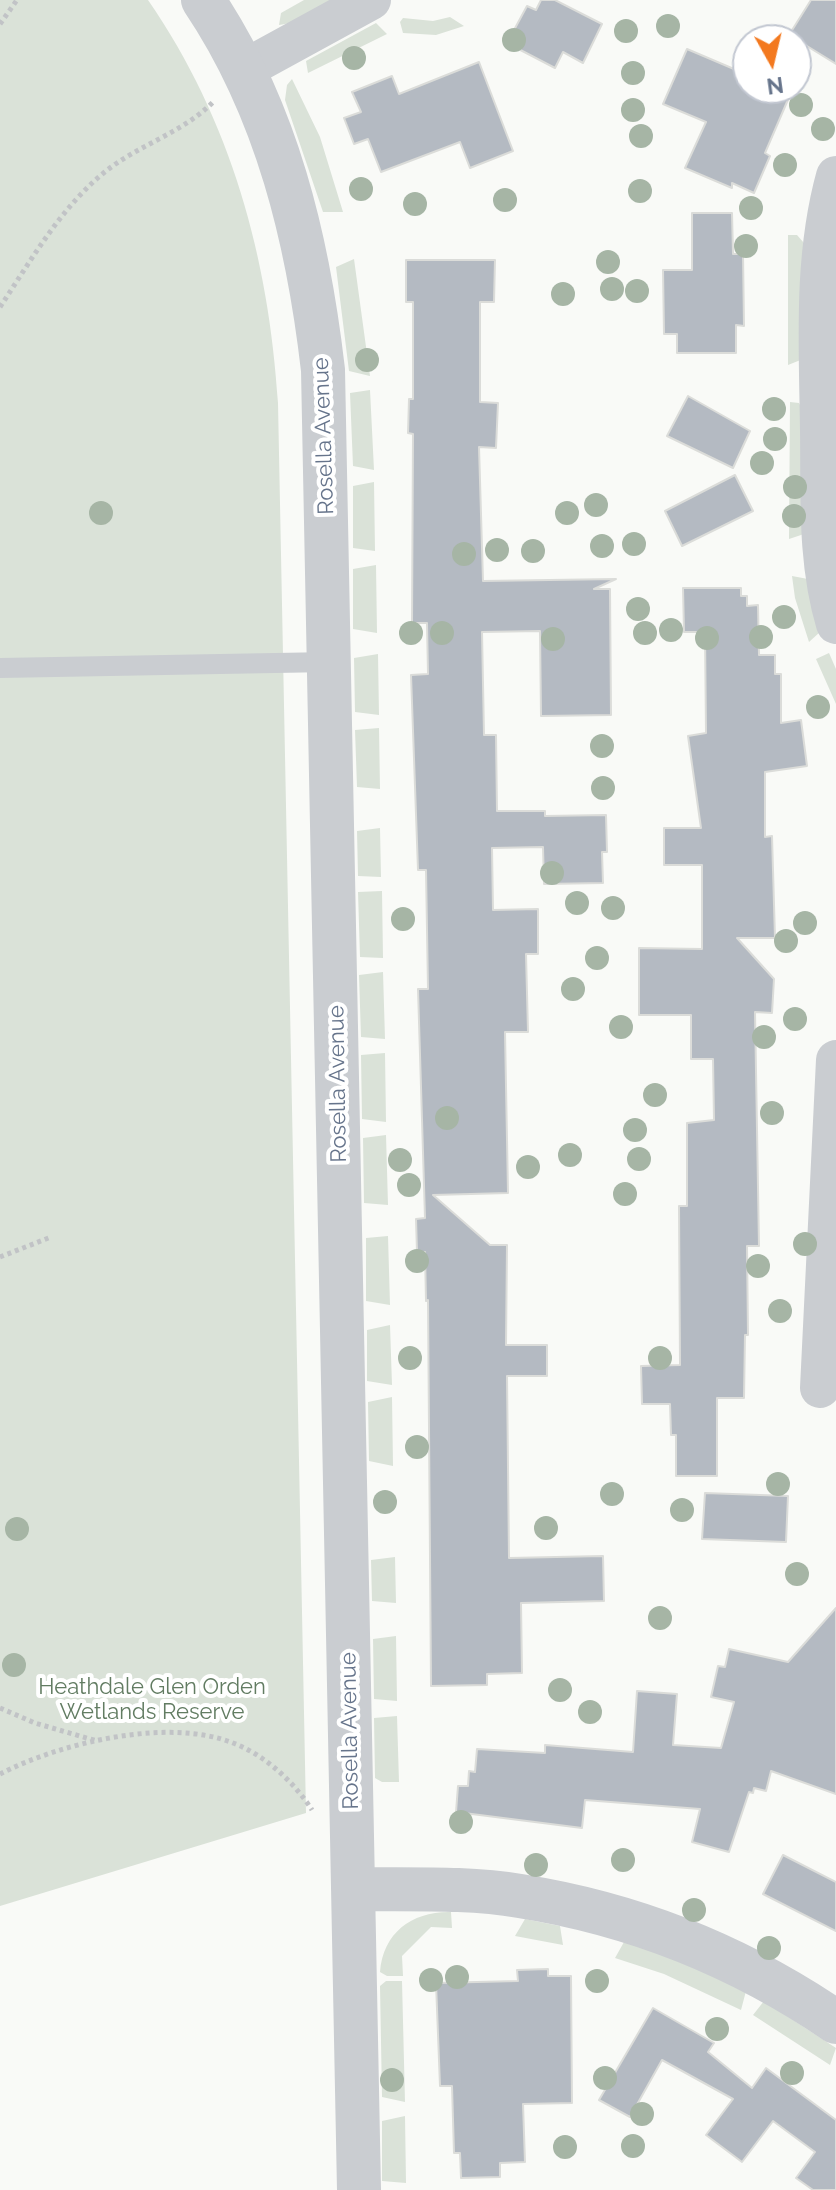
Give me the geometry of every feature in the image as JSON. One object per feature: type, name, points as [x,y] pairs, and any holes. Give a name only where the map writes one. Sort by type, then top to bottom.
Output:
[{"type":"street","name":"Rosella Avenue","points":[[203,0],[243,70],[279,156],[297,215],[315,298],[323,380],[359,2190]]},
{"type":"street","points":[[243,70],[371,0]]},
{"type":"street","points":[[836,176],[823,243],[820,384],[822,567],[836,624]]},
{"type":"street","points":[[820,1388],[836,1060]]},
{"type":"street","points":[[354,1889],[510,1895],[617,1917],[729,1959],[835,2020]]},
{"type":"lane","points":[[0,668],[330,662]]},
{"type":"path","points":[[0,24],[17,0]]},
{"type":"path","points":[[0,307],[78,196],[108,169],[201,115]]},
{"type":"path","points":[[0,1257],[51,1237]]},
{"type":"path","points":[[0,1708],[35,1723],[98,1741]]},
{"type":"path","points":[[0,1774],[50,1753],[98,1741],[182,1733],[232,1742],[288,1780],[312,1811]]},
{"type":"green space","name":"Heathdale Glen Orden Wetlands Reserve","points":[[0,0],[148,0],[202,93],[223,142],[241,192],[266,296],[278,403],[306,1813],[0,1906]]},
{"type":"green space","points":[[304,0],[336,0],[291,23],[279,25],[281,13]]},
{"type":"green space","points":[[450,17],[464,26],[436,35],[403,33],[400,22],[403,18],[433,21]]},
{"type":"green space","points":[[376,23],[387,34],[308,73],[306,61]]},
{"type":"green space","points":[[292,79],[320,137],[343,212],[323,212],[285,100],[287,85]]},
{"type":"green space","points":[[788,235],[797,235],[804,243],[803,359],[788,365]]},
{"type":"green space","points":[[354,259],[370,376],[349,371],[336,267]]},
{"type":"green space","points":[[370,390],[374,470],[353,466],[350,393]]},
{"type":"green space","points":[[790,402],[799,403],[803,411],[804,534],[789,539]]},
{"type":"green space","points":[[374,482],[375,551],[353,548],[353,486]]},
{"type":"green space","points":[[376,565],[377,633],[353,629],[353,569]]},
{"type":"green space","points":[[792,576],[808,579],[820,632],[809,642],[795,598]]},
{"type":"green space","points":[[829,653],[836,669],[836,704],[816,659]]},
{"type":"green space","points":[[378,654],[379,715],[355,712],[354,658]]},
{"type":"green space","points":[[379,728],[380,789],[357,787],[355,730]]},
{"type":"green space","points":[[380,828],[381,877],[358,876],[357,831]]},
{"type":"green space","points":[[382,891],[383,958],[360,957],[358,892]]},
{"type":"green space","points":[[383,972],[385,1039],[361,1037],[359,975]]},
{"type":"green space","points":[[385,1053],[386,1122],[362,1119],[361,1055]]},
{"type":"green space","points":[[386,1135],[388,1205],[364,1203],[363,1138]]},
{"type":"green space","points":[[388,1236],[390,1305],[366,1301],[366,1238]]},
{"type":"green space","points":[[390,1325],[392,1385],[367,1381],[367,1330]]},
{"type":"green space","points":[[392,1397],[393,1466],[369,1461],[368,1402]]},
{"type":"green space","points":[[395,1557],[396,1603],[372,1601],[371,1560]]},
{"type":"green space","points":[[396,1636],[397,1701],[374,1699],[373,1639]]},
{"type":"green space","points":[[397,1716],[399,1782],[382,1782],[375,1778],[374,1718]]},
{"type":"green space","points":[[451,1912],[452,1928],[431,1927],[402,1956],[403,1976],[387,1976],[380,1972],[387,1946],[402,1927],[424,1915]]},
{"type":"green space","points":[[525,1919],[560,1926],[563,1945],[515,1936]]},
{"type":"green space","points":[[624,1942],[673,1958],[746,1991],[741,2010],[664,1974],[615,1958]]},
{"type":"green space","points":[[386,1981],[402,1981],[405,2102],[382,2097],[380,1986]]},
{"type":"green space","points":[[764,2001],[836,2048],[830,2065],[753,2015]]},
{"type":"green space","points":[[405,2116],[406,2183],[382,2181],[382,2121]]},
{"type":"building","points":[[541,0],[555,0],[602,24],[583,63],[563,52],[555,68],[507,43],[527,6],[536,10]]},
{"type":"building","points":[[811,0],[836,0],[836,64],[812,49],[812,24],[796,24]]},
{"type":"building","points":[[687,49],[732,68],[732,104],[786,104],[765,153],[770,156],[754,193],[732,183],[732,188],[685,168],[706,122],[663,104]]},
{"type":"building","points":[[479,62],[513,151],[470,168],[460,142],[381,172],[368,139],[354,144],[344,118],[361,112],[352,92],[392,76],[399,94]]},
{"type":"building","points":[[692,213],[732,213],[733,254],[743,254],[744,326],[736,325],[736,353],[677,353],[677,334],[664,334],[663,270],[692,270]]},
{"type":"building","points":[[406,260],[495,260],[494,302],[480,302],[480,402],[498,403],[496,448],[479,447],[483,581],[616,579],[594,589],[610,589],[611,715],[541,716],[540,631],[482,632],[484,735],[496,735],[497,811],[545,811],[545,816],[606,815],[607,852],[602,852],[603,883],[544,884],[543,847],[492,848],[493,910],[538,909],[538,954],[526,954],[528,1032],[505,1032],[508,1193],[433,1195],[490,1245],[507,1245],[506,1345],[547,1345],[547,1376],[507,1376],[509,1558],[603,1556],[604,1601],[521,1603],[522,1673],[487,1674],[487,1685],[431,1686],[428,1300],[425,1252],[417,1252],[416,1219],[425,1218],[418,989],[428,989],[426,870],[418,870],[411,675],[428,674],[427,623],[412,623],[413,434],[408,433],[409,399],[413,399],[413,302],[406,302]]},
{"type":"building","points":[[688,396],[750,431],[733,468],[667,436]]},
{"type":"building","points":[[735,475],[753,511],[682,546],[665,511]]},
{"type":"building","points":[[683,588],[741,588],[741,596],[747,596],[747,606],[758,605],[759,655],[775,655],[775,674],[781,674],[781,723],[801,720],[807,766],[765,772],[765,837],[772,836],[775,938],[737,938],[774,979],[772,1013],[755,1012],[759,1246],[747,1246],[748,1335],[745,1335],[744,1398],[717,1398],[717,1476],[676,1476],[676,1435],[671,1435],[670,1404],[642,1404],[641,1366],[680,1365],[679,1206],[687,1206],[687,1123],[714,1120],[713,1059],[691,1059],[691,1015],[639,1015],[639,948],[702,949],[702,865],[664,865],[664,828],[701,828],[688,736],[706,733],[705,632],[684,632]]},
{"type":"building","points":[[705,1493],[788,1496],[786,1542],[702,1539]]},
{"type":"building","points":[[836,1608],[836,1794],[771,1771],[766,1791],[754,1788],[753,1793],[749,1792],[729,1852],[692,1842],[700,1809],[585,1800],[582,1828],[456,1812],[458,1786],[468,1786],[469,1771],[475,1772],[477,1749],[545,1753],[545,1745],[633,1752],[637,1691],[677,1694],[673,1745],[721,1748],[734,1702],[711,1697],[718,1666],[725,1667],[729,1649],[788,1662]]},
{"type":"building","points":[[783,1855],[836,1882],[836,1931],[763,1894]]},
{"type":"building","points":[[548,1969],[548,1976],[571,1976],[572,2103],[523,2104],[525,2162],[500,2163],[500,2177],[461,2178],[460,2153],[454,2153],[452,2086],[440,2086],[436,1983],[518,1981],[517,1970]]},
{"type":"building","points":[[653,2008],[714,2043],[708,2052],[752,2088],[766,2068],[836,2120],[836,2190],[813,2190],[796,2178],[815,2152],[773,2121],[742,2162],[706,2135],[733,2099],[662,2060],[630,2117],[599,2100]]}]
